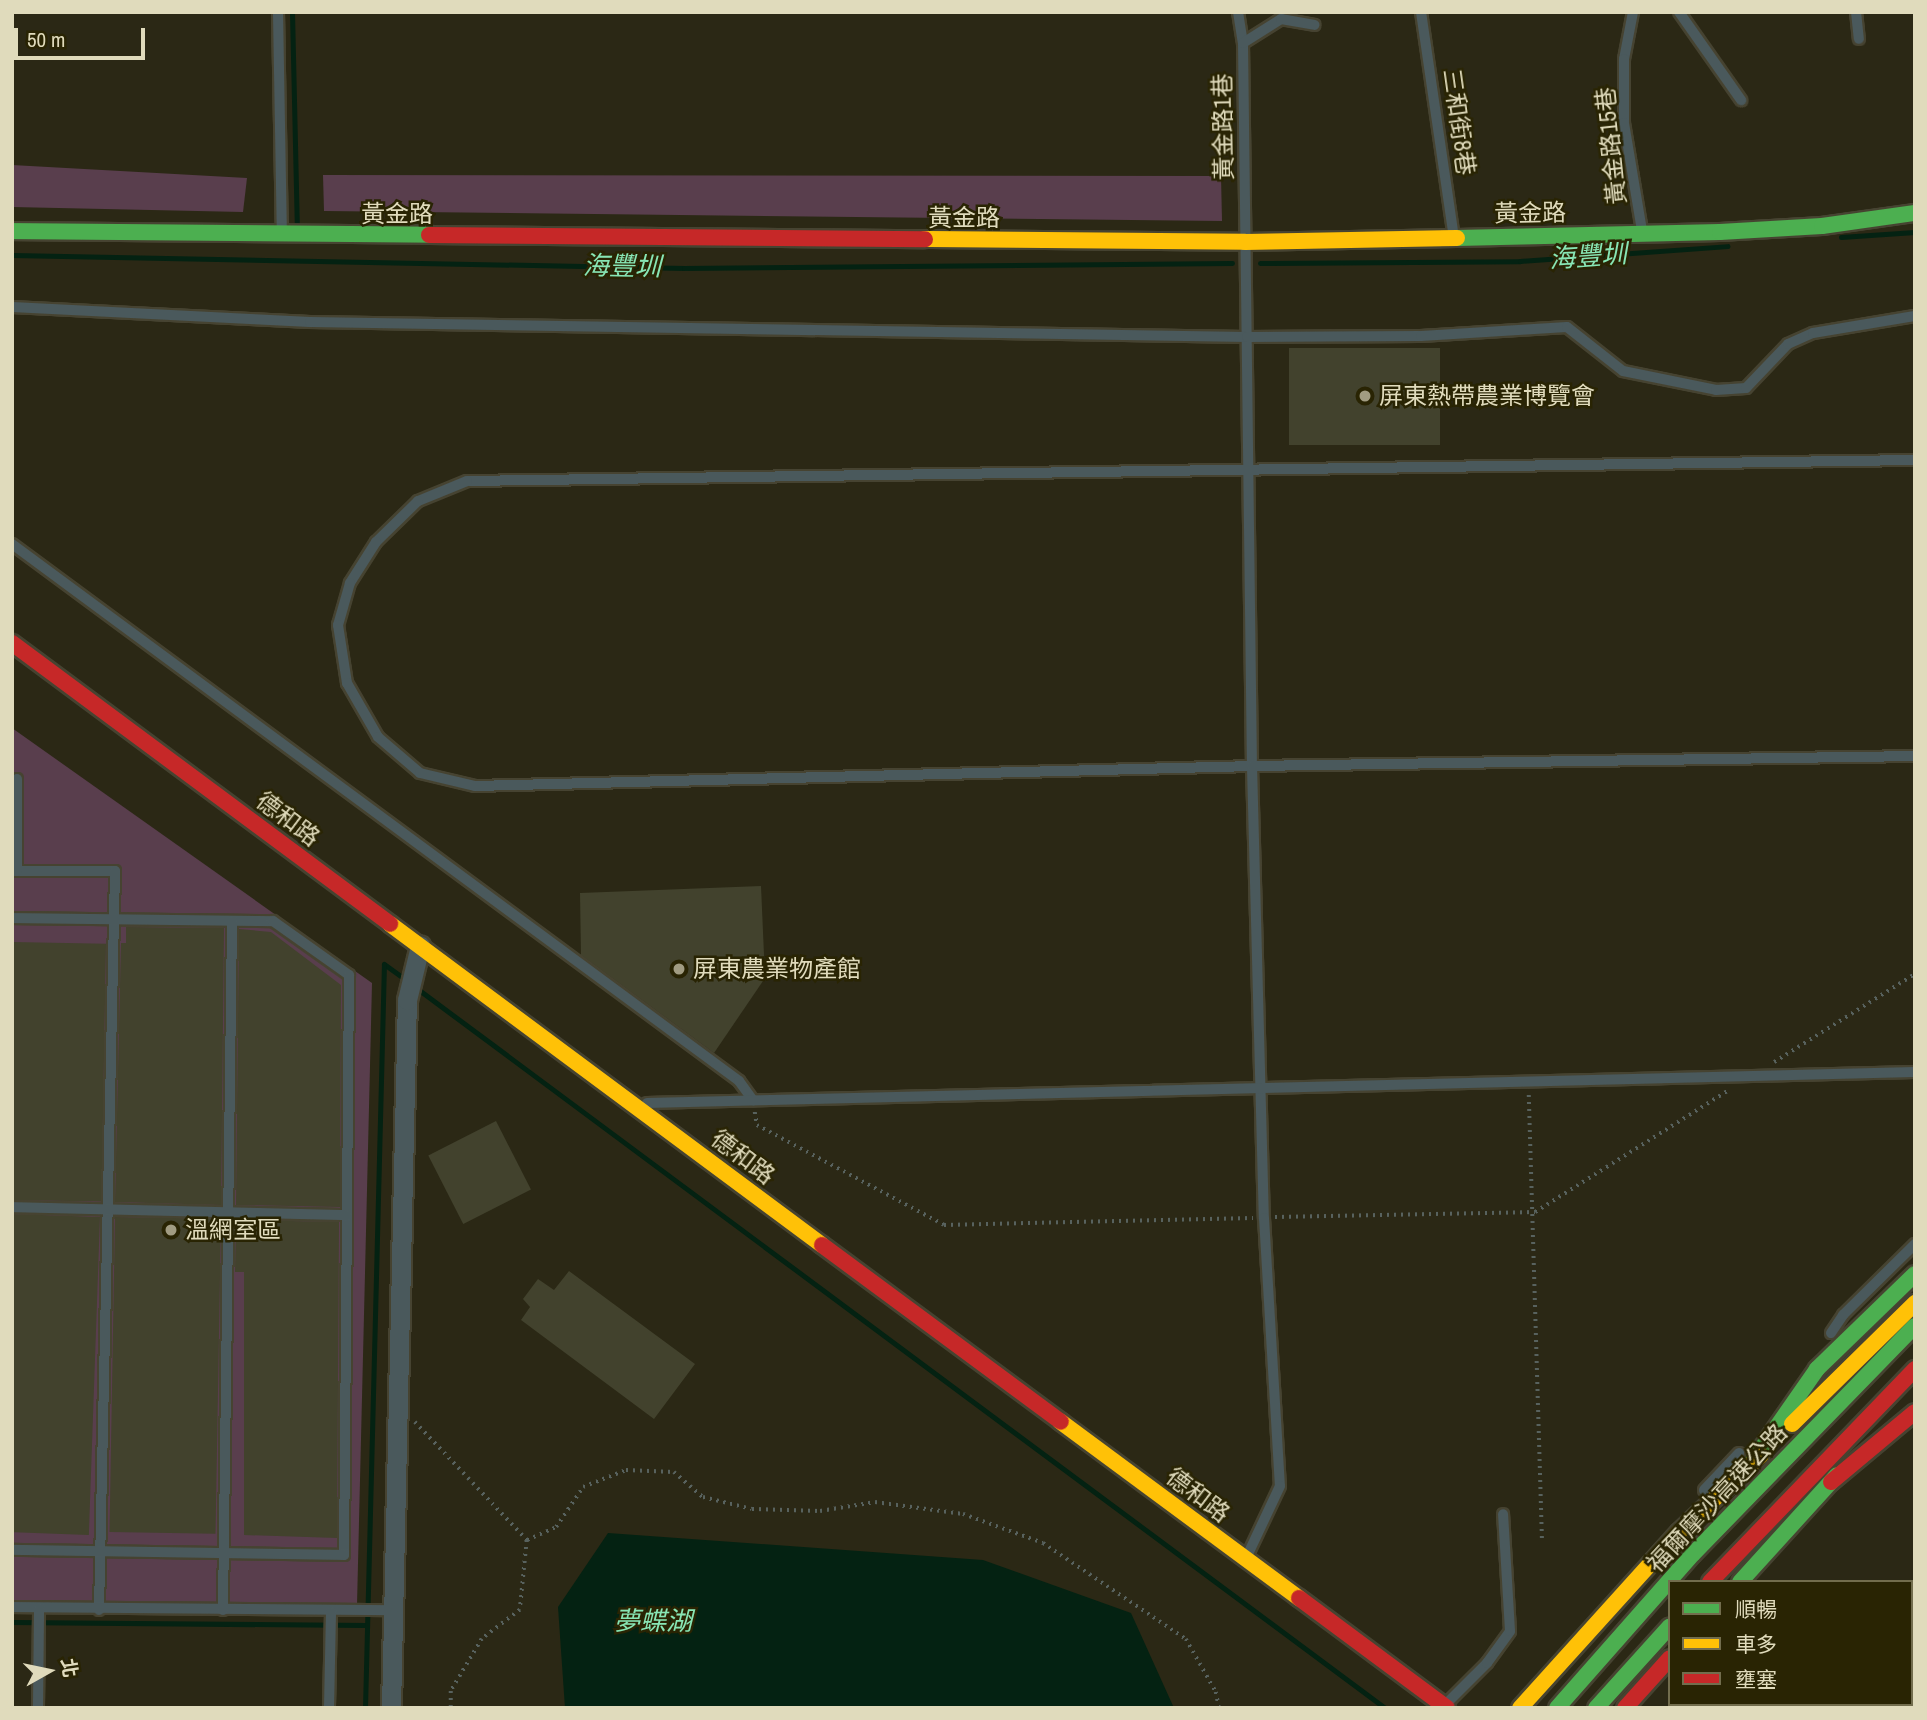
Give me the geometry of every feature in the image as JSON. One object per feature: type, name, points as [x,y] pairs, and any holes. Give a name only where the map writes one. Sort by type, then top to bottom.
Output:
[{"type":"main road","name":"黃金路","points":[[12,231],[283,236],[1245,242],[1643,234],[1822,226],[1915,213]]},
{"type":"main road","name":"德和路","points":[[12,643],[1445,1707]]},
{"type":"main road","points":[[1748,1468],[1818,1369],[1915,1274]]},
{"type":"main road","points":[[1520,1708],[1679,1532],[1748,1468],[1915,1303]]},
{"type":"main road","name":"福爾摩沙高速公路","points":[[1670,1580],[1915,1326]]},
{"type":"main road","name":"福爾摩沙高速公路","points":[[1712,1580],[1915,1369]]},
{"type":"main road","points":[[1742,1580],[1831,1482],[1915,1396]]},
{"type":"main road","points":[[1831,1482],[1915,1412]]},
{"type":"main road","name":"福爾摩沙高速公路","points":[[1557,1708],[1668,1582]]},
{"type":"main road","points":[[1596,1708],[1668,1628]]},
{"type":"main road","points":[[1625,1708],[1668,1660]]},
{"type":"street","points":[[391,1708],[407,1000],[420,946]]},
{"type":"lane","points":[[278,12],[283,236]]},
{"type":"lane","name":"黃金路1巷","points":[[1238,12],[1243,43],[1252,766],[1264,1217],[1280,1486],[1246,1558]]},
{"type":"lane","name":"三和街8巷","points":[[1421,12],[1455,238]]},
{"type":"lane","name":"黃金路15巷","points":[[1633,12],[1624,59],[1624,123],[1643,234]]},
{"type":"lane","points":[[1679,12],[1741,100]]},
{"type":"lane","points":[[1856,12],[1859,39]]},
{"type":"lane","points":[[1243,43],[1287,17],[1314,25]]},
{"type":"lane","points":[[12,307],[310,322],[1247,337],[1421,336],[1567,327],[1623,370],[1716,390],[1746,388],[1788,344],[1813,332],[1915,316]]},
{"type":"lane","points":[[1915,460],[1248,466],[467,481],[418,501],[376,542],[350,583],[338,625],[347,683],[378,737],[420,773],[475,786],[1252,766],[1915,756]]},
{"type":"lane","points":[[12,544],[739,1081],[754,1100]]},
{"type":"lane","points":[[18,779],[14,871],[115,871],[99,1609]]},
{"type":"lane","points":[[12,918],[272,921],[349,975],[344,1555],[12,1550]]},
{"type":"lane","points":[[223,1610],[232,921]]},
{"type":"lane","points":[[633,1103],[1915,1072]]},
{"type":"lane","points":[[12,1207],[347,1215]]},
{"type":"lane","points":[[1757,1433],[1804,1376],[1843,1315],[1915,1244]]},
{"type":"lane","points":[[1757,1563],[1915,1428]]},
{"type":"lane","points":[[1679,1532],[1701,1494],[1748,1443]]},
{"type":"lane","points":[[1445,1707],[1487,1663],[1510,1631],[1503,1514]]},
{"type":"lane","points":[[12,1608],[331,1612],[393,1610]]},
{"type":"lane","points":[[38,1708],[39,1608]]},
{"type":"lane","points":[[328,1708],[331,1612]]},
{"type":"path","points":[[754,1100],[757,1125],[944,1226],[1535,1212],[1915,974]]},
{"type":"path","points":[[1528,1081],[1535,1212],[1542,1541]]},
{"type":"path","points":[[398,1406],[527,1540],[520,1610],[482,1639],[451,1691],[451,1708]]},
{"type":"path","points":[[527,1540],[556,1527],[583,1487],[626,1470],[674,1472],[703,1497],[752,1509],[820,1511],[876,1502],[963,1514],[1043,1543],[1186,1639],[1216,1692],[1219,1708]]},
{"type":"shaded area","points":[[12,165],[247,178],[243,212],[12,207]]},
{"type":"shaded area","points":[[323,175],[1221,176],[1222,221],[324,211]]},
{"type":"shaded area","points":[[12,728],[372,983],[357,1605],[12,1600]]},
{"type":"water","name":"夢蝶湖","points":[[608,1533],[983,1560],[1131,1613],[1174,1708],[565,1708],[558,1607]]},
{"type":"building","name":"屏東熱帶農業博覽會","points":[[1289,348],[1440,348],[1440,445],[1289,445]]},
{"type":"building","name":"屏東農業物產館","points":[[761,886],[765,978],[714,1053],[581,955],[580,893]]},
{"type":"building","points":[[126,927],[224,928],[221,1205],[115,1202],[121,943],[126,943]]},
{"type":"building","points":[[239,929],[271,932],[341,985],[340,1207],[236,1205]]},
{"type":"building","points":[[12,942],[106,944],[101,1202],[12,1200]]},
{"type":"building","points":[[496,1121],[531,1190],[463,1224],[428,1156]]},
{"type":"building","points":[[12,1214],[100,1217],[89,1535],[12,1532]]},
{"type":"building","points":[[115,1217],[221,1219],[215,1534],[110,1532]]},
{"type":"building","points":[[236,1220],[339,1222],[337,1538],[244,1535],[244,1272],[235,1272]]},
{"type":"building","points":[[569,1271],[695,1364],[654,1419],[521,1320],[530,1307],[523,1299],[538,1279],[554,1290]]},
{"type":"waterway","points":[[292,12],[297,226]]},
{"type":"waterway","name":"海豐圳","points":[[1841,237],[1915,232]]},
{"type":"waterway","name":"海豐圳","points":[[1260,263],[1520,261],[1727,246]]},
{"type":"waterway","name":"海豐圳","points":[[12,255],[684,268],[1232,263]]},
{"type":"waterway","points":[[384,964],[407,981]]},
{"type":"waterway","points":[[365,1708],[384,964]]},
{"type":"waterway","points":[[415,987],[1385,1708]]},
{"type":"waterway","points":[[12,1622],[366,1625]]},
{"type":"traffic: fast","points":[[1457,238],[1720,232],[1822,226],[1915,213]]},
{"type":"traffic: fast","points":[[12,231],[429,235]]},
{"type":"traffic: fast","points":[[1748,1468],[1817,1369],[1915,1274]]},
{"type":"traffic: fast","points":[[1670,1580],[1915,1326]]},
{"type":"traffic: fast","points":[[1742,1580],[1837,1475]]},
{"type":"traffic: fast","points":[[1557,1708],[1668,1582]]},
{"type":"traffic: fast","points":[[1596,1708],[1668,1628]]},
{"type":"traffic: slow","points":[[925,239],[1245,242],[1457,238]]},
{"type":"traffic: slow","points":[[390,924],[822,1245]]},
{"type":"traffic: slow","points":[[1792,1424],[1915,1303]]},
{"type":"traffic: slow","points":[[1061,1422],[1299,1598]]},
{"type":"traffic: slow","points":[[1520,1708],[1679,1532],[1761,1455]]},
{"type":"traffic: jam","points":[[429,235],[925,239]]},
{"type":"traffic: jam","points":[[12,643],[390,924]]},
{"type":"traffic: jam","points":[[822,1245],[1061,1422]]},
{"type":"traffic: jam","points":[[1712,1580],[1915,1369]]},
{"type":"traffic: jam","points":[[1831,1482],[1915,1412]]},
{"type":"traffic: jam","points":[[1299,1598],[1447,1708]]},
{"type":"traffic: jam","points":[[1625,1708],[1668,1660]]},
{"type":"place","name":"屏東熱帶農業博覽會","points":[[1365,396]]},
{"type":"place","name":"屏東農業物產館","points":[[679,969]]},
{"type":"place","name":"溫網室區","points":[[171,1230]]}]
